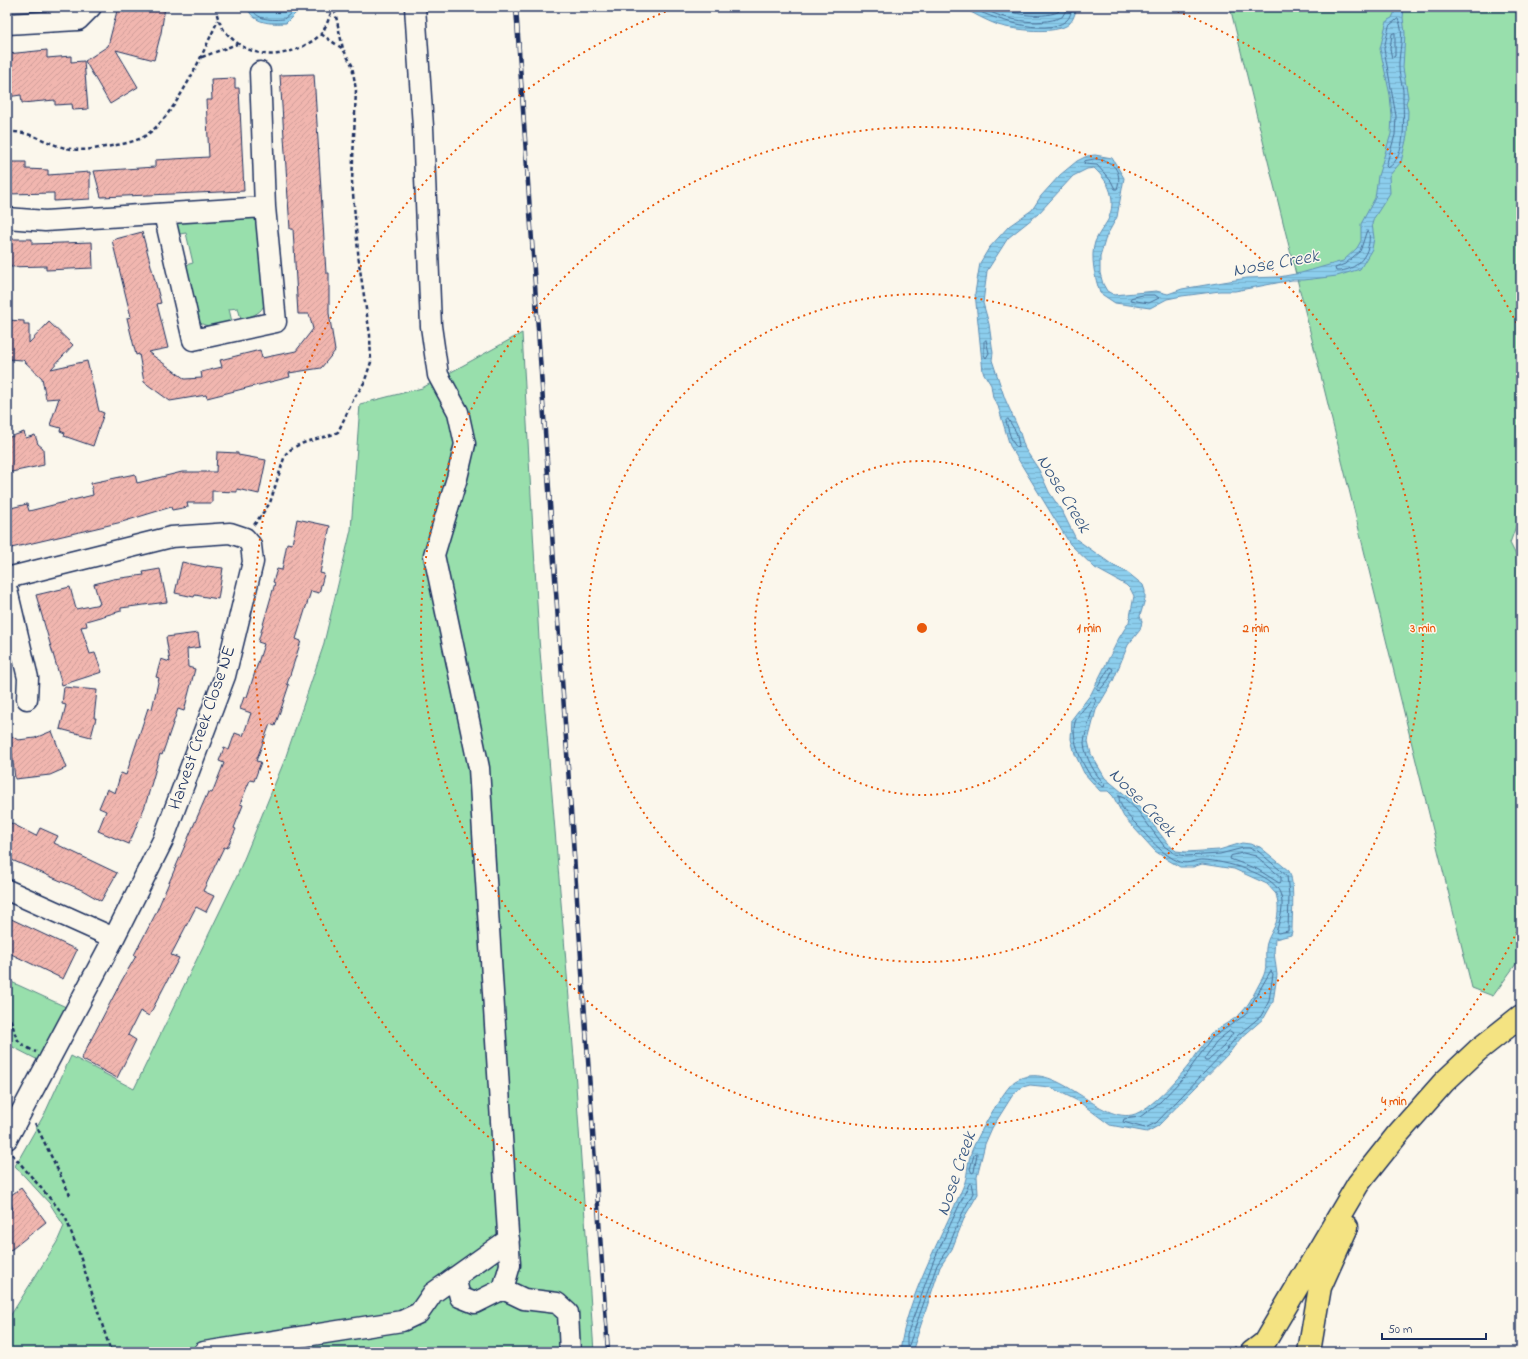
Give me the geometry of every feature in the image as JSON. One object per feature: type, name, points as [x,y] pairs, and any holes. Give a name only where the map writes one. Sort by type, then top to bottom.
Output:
[{"type":"highway","points":[[1252,1352],[1264,1343],[1358,1184],[1397,1135],[1444,1082],[1488,1042],[1521,1016]]},
{"type":"highway","points":[[1309,1352],[1320,1287],[1350,1218],[1397,1135]]},
{"type":"street","points":[[7,24],[78,20],[90,7]]},
{"type":"street","points":[[415,7],[423,127],[431,326],[438,375],[458,412],[465,444],[457,478],[434,555],[478,768],[510,1265],[503,1289],[475,1303],[460,1297],[455,1277]]},
{"type":"street","points":[[164,214],[193,340],[276,322],[265,207],[260,72]]},
{"type":"street","points":[[7,218],[44,220],[265,207]]},
{"type":"street","points":[[7,578],[171,537],[230,533],[245,538]]},
{"type":"street","name":"Harvest Creek Close NE","points":[[7,1138],[114,938],[163,840],[225,676],[253,562],[251,545],[245,538]]},
{"type":"street","points":[[7,590],[28,678],[27,699]]},
{"type":"street","points":[[7,890],[114,938]]},
{"type":"street","points":[[204,1352],[402,1320],[419,1313],[433,1293],[509,1240]]},
{"type":"street","points":[[503,1289],[524,1299],[558,1303],[568,1313],[570,1352]]},
{"type":"path","points":[[216,7],[218,20],[237,44],[258,52],[278,54],[301,48],[321,34],[334,7]]},
{"type":"path","points":[[245,538],[270,503],[285,456],[289,451],[300,445],[338,432],[353,400],[364,383],[371,362],[370,335],[359,263],[352,182],[356,90],[352,65],[343,49],[334,7]]},
{"type":"path","points":[[7,132],[26,132],[70,149],[85,150],[135,141],[156,128],[165,118],[201,57],[218,20]]},
{"type":"path","points":[[321,34],[343,49]]},
{"type":"path","points":[[201,57],[237,44]]},
{"type":"path","points":[[7,1013],[17,1041],[22,1046],[39,1053],[47,1061]]},
{"type":"path","points":[[32,1117],[70,1195]]},
{"type":"path","points":[[7,1149],[65,1216],[78,1250],[111,1352]]},
{"type":"green space","points":[[1230,7],[1521,7],[1521,512],[1510,543],[1521,565],[1521,957],[1493,996],[1472,988]]},
{"type":"green space","points":[[250,214],[257,218],[265,302],[264,306],[256,314],[241,319],[238,308],[229,309],[232,322],[213,326],[204,325],[197,319],[182,266],[193,263],[186,233],[174,235],[175,227],[178,222]]},
{"type":"green space","points":[[522,333],[539,639],[575,1070],[594,1352],[7,1352],[7,1321],[57,1242],[64,1226],[50,1204],[15,1166],[45,1113],[71,1056],[134,1089],[237,876],[285,759],[323,647],[351,530],[360,404],[422,388]]},
{"type":"green space","points":[[7,980],[66,1007],[40,1061],[7,1044]]},
{"type":"water","points":[[247,7],[302,7],[286,23],[269,23],[258,20],[250,13]]},
{"type":"water","points":[[962,7],[1077,7],[1071,22],[1063,27],[1055,30],[1024,30],[998,25]]},
{"type":"water","points":[[1397,7],[1404,7],[1403,18],[1405,33],[1403,68],[1408,97],[1406,103],[1408,111],[1407,136],[1401,162],[1389,176],[1390,193],[1374,218],[1372,224],[1374,238],[1372,249],[1360,269],[1337,276],[1292,280],[1235,291],[1220,291],[1182,296],[1167,299],[1150,308],[1115,303],[1100,293],[1096,281],[1093,254],[1095,242],[1108,220],[1111,212],[1112,198],[1108,186],[1094,168],[1087,169],[1073,176],[1038,214],[1008,238],[987,271],[983,303],[989,324],[993,353],[992,360],[1005,399],[1019,430],[1025,449],[1039,470],[1049,492],[1063,513],[1076,539],[1114,566],[1127,572],[1143,585],[1145,591],[1145,599],[1140,616],[1142,622],[1140,630],[1128,645],[1113,681],[1096,710],[1088,741],[1091,754],[1105,778],[1140,807],[1167,843],[1176,851],[1186,852],[1219,850],[1242,843],[1250,844],[1260,847],[1289,871],[1293,891],[1292,931],[1291,935],[1275,939],[1274,952],[1277,975],[1273,1002],[1264,1018],[1240,1039],[1230,1052],[1158,1126],[1147,1132],[1110,1125],[1078,1101],[1050,1087],[1030,1085],[1023,1087],[1014,1093],[992,1128],[985,1144],[977,1176],[978,1194],[965,1216],[952,1249],[940,1267],[912,1352],[900,1352],[904,1331],[917,1289],[965,1183],[970,1157],[974,1146],[991,1114],[1010,1085],[1015,1081],[1030,1076],[1045,1077],[1060,1083],[1104,1109],[1118,1115],[1132,1115],[1148,1107],[1166,1091],[1189,1065],[1210,1035],[1238,1015],[1248,1005],[1264,975],[1266,968],[1267,944],[1276,923],[1278,913],[1276,894],[1267,884],[1234,869],[1202,864],[1193,867],[1180,867],[1155,851],[1124,817],[1113,796],[1108,791],[1100,791],[1084,773],[1075,754],[1071,739],[1072,719],[1091,694],[1119,638],[1129,622],[1134,596],[1126,585],[1095,568],[1070,544],[1010,446],[998,406],[993,398],[991,385],[983,372],[975,293],[980,263],[989,248],[1009,226],[1032,210],[1041,196],[1060,175],[1077,161],[1087,156],[1095,155],[1112,158],[1124,178],[1117,217],[1106,237],[1100,257],[1100,273],[1103,284],[1107,291],[1114,295],[1156,291],[1168,294],[1182,289],[1247,278],[1279,277],[1301,273],[1343,261],[1357,248],[1361,241],[1361,224],[1375,198],[1378,176],[1391,134],[1392,116],[1390,95],[1380,49],[1386,24],[1388,20],[1392,18]]},
{"type":"building","points":[[118,7],[165,7],[161,33],[154,60],[116,50],[138,87],[110,104],[85,61],[108,46]]},
{"type":"building","points":[[47,50],[47,58],[71,56],[71,62],[84,61],[88,109],[73,110],[72,104],[55,105],[55,100],[22,103],[21,95],[7,97],[7,54]]},
{"type":"building","points":[[314,74],[326,273],[329,273],[329,313],[335,351],[321,368],[289,373],[290,377],[207,398],[206,395],[170,401],[144,382],[139,354],[136,355],[127,318],[131,317],[112,240],[142,232],[161,303],[157,304],[168,348],[148,352],[185,379],[202,378],[201,372],[222,367],[220,360],[260,350],[262,358],[296,351],[313,329],[309,314],[298,314],[293,229],[290,229],[280,75]]},
{"type":"building","points":[[235,78],[235,88],[239,88],[244,191],[101,197],[94,171],[155,167],[155,160],[209,157],[206,100],[212,100],[211,79]]},
{"type":"building","points":[[7,162],[26,162],[26,169],[48,170],[48,175],[90,172],[90,199],[54,201],[54,193],[7,194]]},
{"type":"building","points":[[7,239],[32,239],[32,244],[92,242],[93,268],[46,270],[46,266],[7,267]]},
{"type":"building","points":[[7,320],[24,321],[24,324],[29,324],[29,343],[49,322],[73,345],[51,369],[87,361],[99,411],[104,413],[93,446],[64,436],[65,433],[60,431],[61,428],[50,425],[59,398],[46,399],[42,378],[23,360],[7,359]]},
{"type":"building","points":[[24,432],[26,438],[35,435],[38,444],[43,448],[44,465],[7,473],[7,438]]},
{"type":"building","points":[[217,452],[238,453],[238,455],[266,460],[259,494],[237,489],[237,492],[212,491],[212,503],[187,503],[188,507],[172,510],[171,507],[122,522],[7,549],[7,509],[27,504],[29,511],[93,495],[91,483],[135,474],[137,483],[182,472],[216,472]]},
{"type":"building","points":[[297,519],[330,526],[320,573],[324,574],[319,593],[311,591],[296,639],[301,641],[287,684],[289,685],[275,726],[270,724],[256,761],[261,762],[254,781],[250,780],[240,804],[243,805],[234,828],[236,829],[227,848],[224,847],[203,891],[214,896],[206,912],[196,907],[171,955],[179,958],[149,1016],[140,1011],[128,1035],[136,1040],[117,1078],[81,1059],[136,956],[134,955],[155,915],[208,792],[212,793],[224,763],[219,761],[224,748],[229,750],[235,733],[243,736],[251,713],[240,709],[244,697],[247,697],[264,644],[258,642],[275,583],[273,582],[277,569],[282,570],[287,543],[292,544]]},
{"type":"building","points":[[182,562],[206,567],[223,568],[218,599],[195,595],[194,597],[175,593]]},
{"type":"building","points":[[160,569],[167,602],[121,608],[121,611],[86,621],[87,626],[81,627],[90,654],[95,653],[102,672],[62,685],[36,595],[70,587],[76,609],[100,604],[94,584],[113,579],[144,575],[143,572]]},
{"type":"building","points":[[198,633],[200,647],[187,649],[188,667],[195,669],[184,711],[178,709],[162,755],[160,754],[145,806],[129,844],[98,831],[106,811],[99,808],[107,789],[115,793],[121,773],[126,775],[148,708],[152,709],[159,678],[156,677],[161,659],[170,662],[166,637]]},
{"type":"building","points":[[64,687],[97,690],[94,718],[96,718],[91,737],[60,729],[66,705],[62,704]]},
{"type":"building","points":[[52,731],[66,768],[50,775],[15,779],[10,735],[18,740],[35,738]]},
{"type":"building","points":[[7,821],[36,836],[40,828],[58,836],[54,843],[117,873],[101,901],[82,890],[7,858]]},
{"type":"building","points":[[7,917],[77,950],[63,979],[7,952]]},
{"type":"building","points":[[21,1188],[46,1222],[7,1253],[7,1213],[13,1208],[7,1198]]},
{"type":"railway","points":[[516,7],[608,1352]]},
{"type":"water label","name":"Nose Creek","points":[[1276,264]]},
{"type":"water label","name":"Nose Creek","points":[[1063,494]]},
{"type":"water label","name":"Nose Creek","points":[[1142,803]]},
{"type":"water label","name":"Nose Creek","points":[[957,1174]]}]
